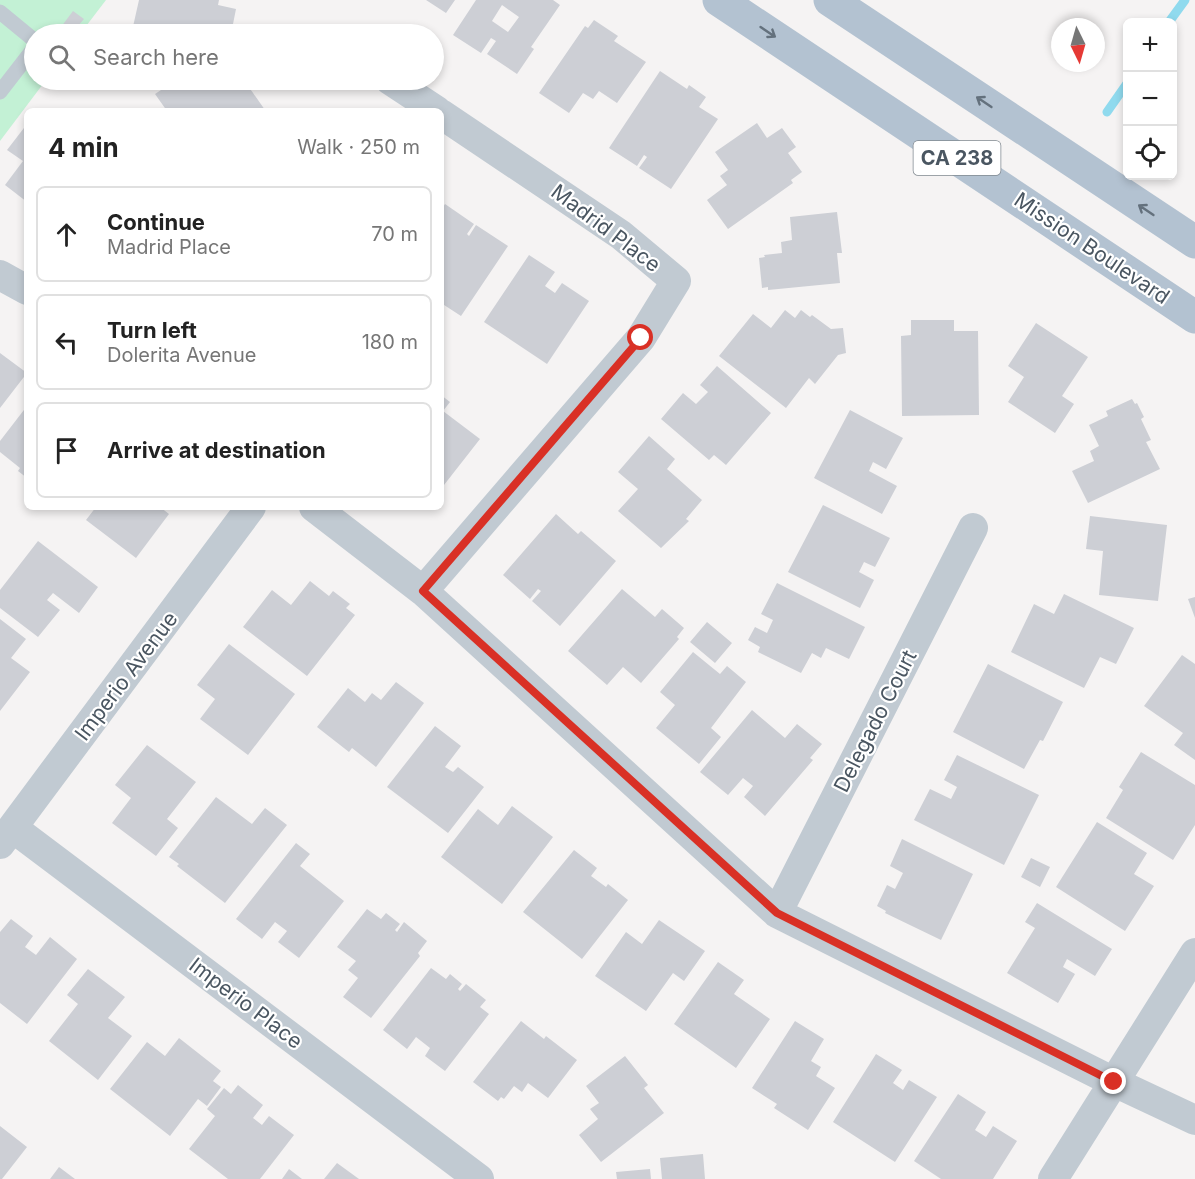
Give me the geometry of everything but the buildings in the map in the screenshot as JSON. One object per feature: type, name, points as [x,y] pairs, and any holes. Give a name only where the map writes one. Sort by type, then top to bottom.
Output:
[{"type":"main road","name":"Mission Boulevard","points":[[719,0],[1195,316]]},
{"type":"main road","name":"CA 238","points":[[830,0],[1195,243]]},
{"type":"street","points":[[405,90],[432,108]]},
{"type":"street","name":"Madrid Place","points":[[423,591],[641,338],[676,282],[621,235],[444,116]]},
{"type":"street","points":[[0,275],[24,288]]},
{"type":"street","name":"Imperio Avenue","points":[[6,836],[248,510]]},
{"type":"street","points":[[319,510],[423,591],[777,913],[1114,1082],[1195,1120]]},
{"type":"street","name":"Delegado Court","points":[[777,913],[973,528]]},
{"type":"street","name":"Imperio Place","points":[[6,836],[479,1179]]},
{"type":"street","points":[[1053,1179],[1195,953]]},
{"type":"lane","points":[[0,12],[24,32]]},
{"type":"lane","points":[[0,92],[24,61]]},
{"type":"green space","points":[[0,0],[106,0],[88,24],[24,24],[24,90],[38,90],[0,141]]},
{"type":"waterway","points":[[1172,18],[1185,0]]},
{"type":"waterway","points":[[1107,112],[1123,89]]},
{"type":"route","points":[[641,338],[423,591],[777,913],[1114,1082]]}]
